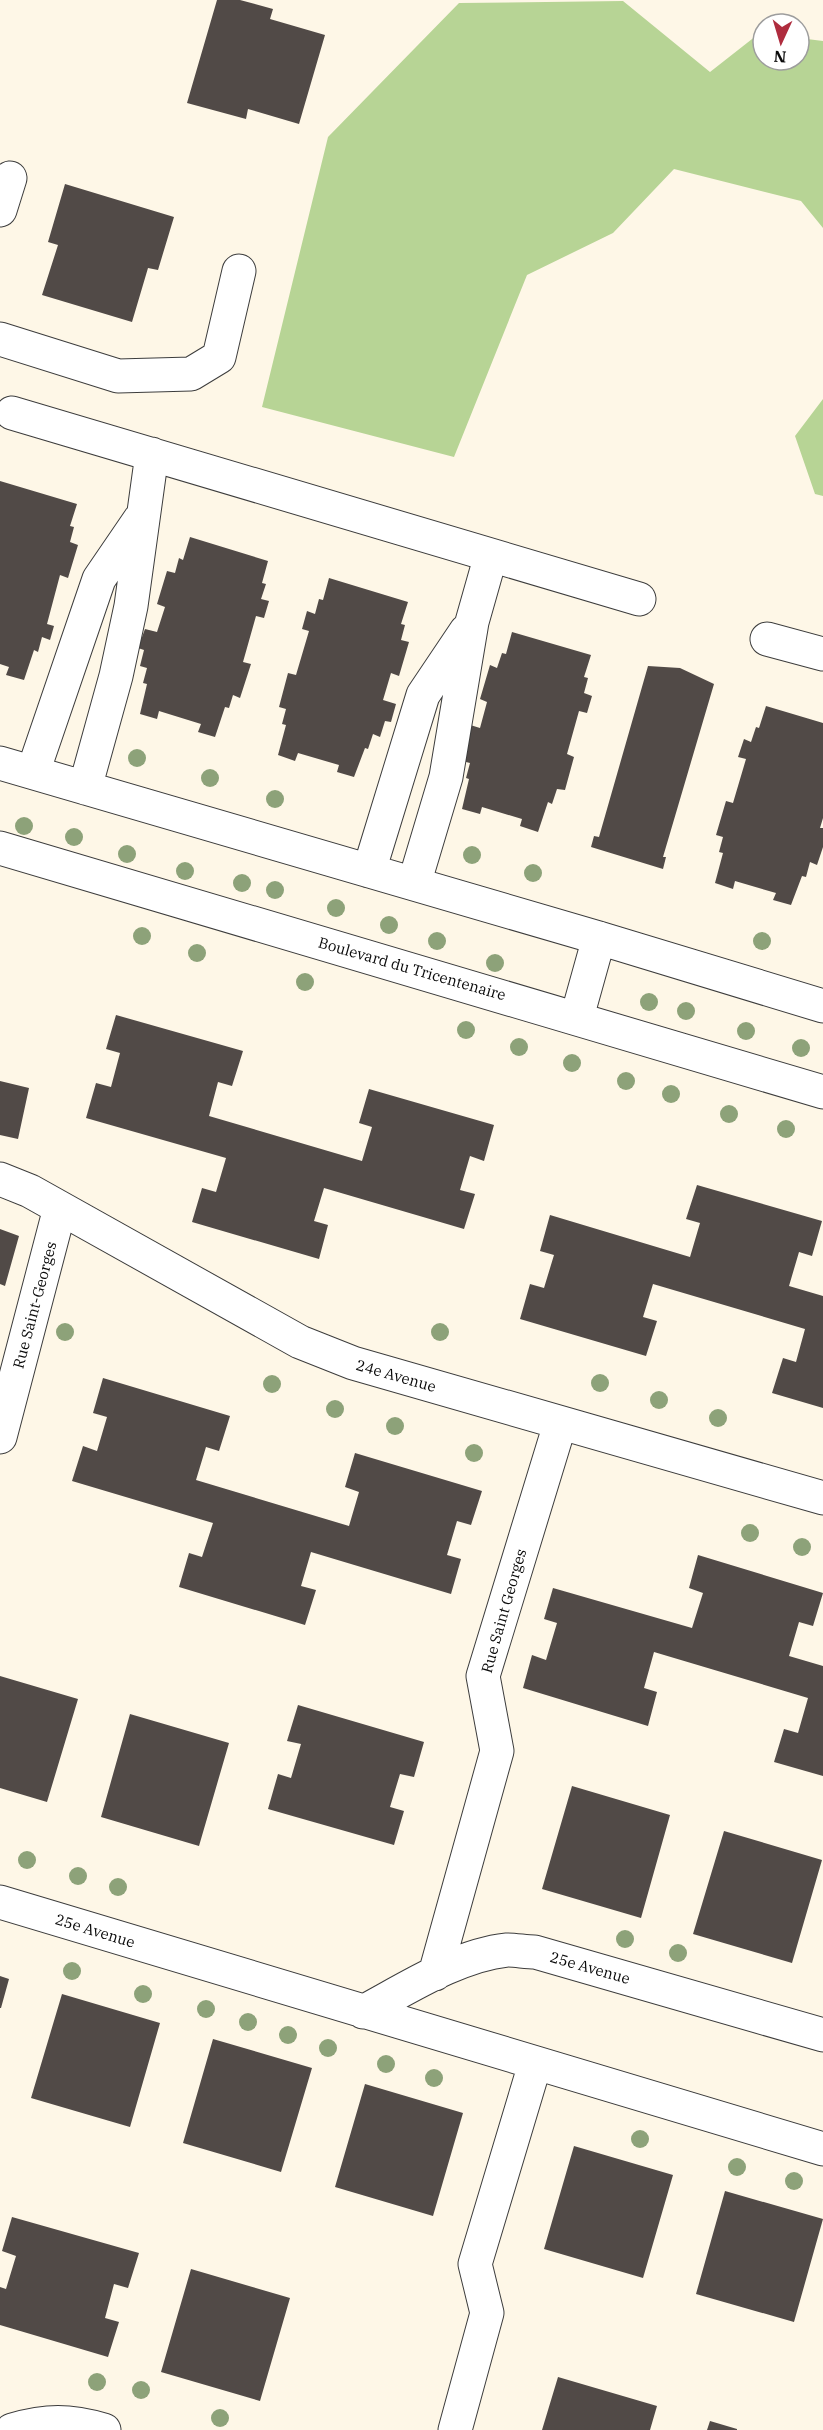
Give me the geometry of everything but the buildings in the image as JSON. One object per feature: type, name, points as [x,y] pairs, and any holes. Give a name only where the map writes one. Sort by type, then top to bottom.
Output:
[{"type":"street","points":[[0,210],[10,178]]},
{"type":"street","points":[[0,339],[118,376],[191,374],[219,357],[239,271]]},
{"type":"street","points":[[12,413],[639,599]]},
{"type":"street","points":[[85,788],[116,676],[131,606],[152,454]]},
{"type":"street","points":[[33,772],[99,579],[144,513]]},
{"type":"street","points":[[414,884],[446,777],[472,622],[491,555]]},
{"type":"street","points":[[369,871],[423,695],[472,622]]},
{"type":"street","points":[[767,639],[823,654]]},
{"type":"street","points":[[0,763],[599,938],[821,996]]},
{"type":"street","name":"Boulevard du Tricentenaire","points":[[0,848],[577,1017],[823,1092]]},
{"type":"street","points":[[577,1017],[599,938]]},
{"type":"street","name":"24e Avenue","points":[[0,1179],[30,1191],[300,1342],[353,1363],[823,1498]]},
{"type":"street","name":"Rue Saint-Georges","points":[[0,1437],[60,1208]]},
{"type":"street","name":"Rue Saint Georges","points":[[435,1974],[497,1751],[483,1676],[560,1424]]},
{"type":"street","name":"25e Avenue","points":[[0,1902],[823,2149]]},
{"type":"street","name":"25e Avenue","points":[[363,2012],[435,1974],[483,1956],[508,1950],[535,1952],[823,2036]]},
{"type":"street","points":[[455,2430],[487,2313],[475,2264],[535,2064]]},
{"type":"street","points":[[12,2430],[41,2422],[64,2422],[104,2430]]},
{"type":"green space","points":[[623,1],[710,72],[751,40],[751,72],[811,72],[811,40],[823,41],[823,228],[801,201],[674,169],[613,233],[527,275],[454,457],[262,407],[328,137],[459,3]]},
{"type":"green space","points":[[823,399],[823,496],[815,494],[795,436]]}]
